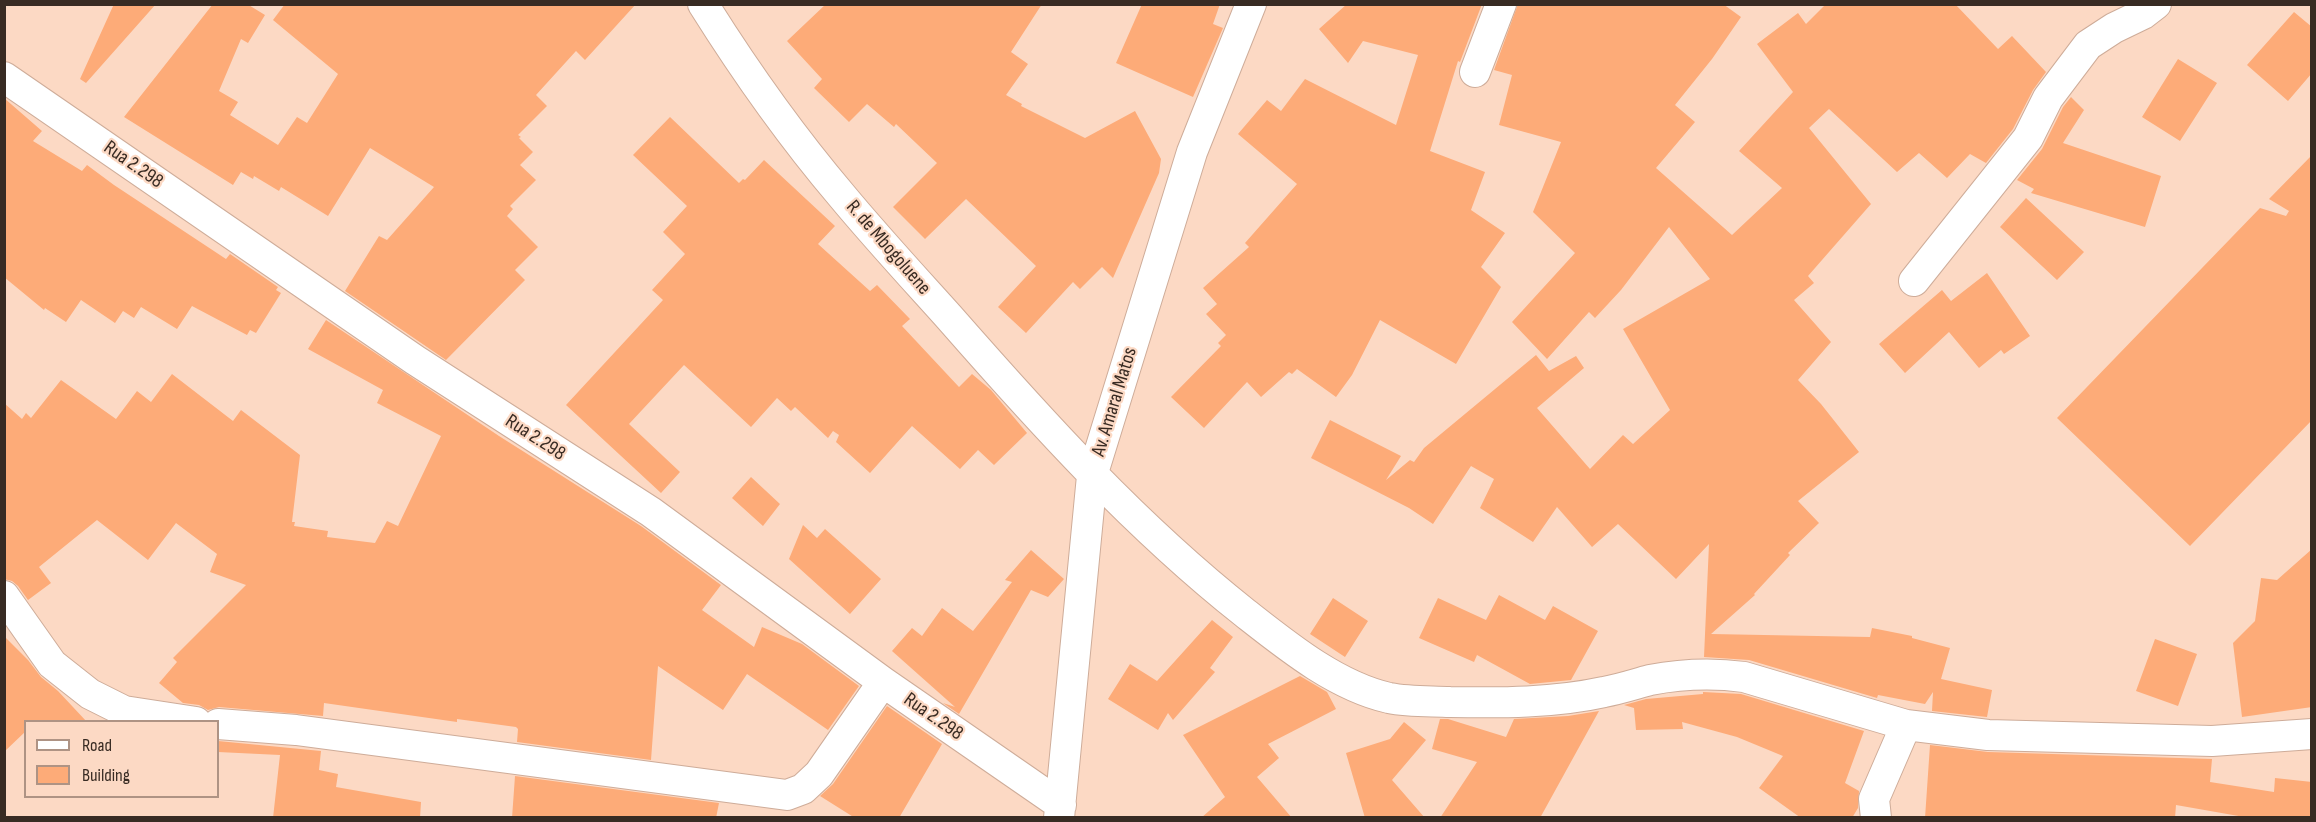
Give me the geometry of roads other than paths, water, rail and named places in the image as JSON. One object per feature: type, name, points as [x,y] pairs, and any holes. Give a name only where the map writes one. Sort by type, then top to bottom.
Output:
[{"type":"street","name":"R. de Mbogoluene","points":[[703,4],[784,123],[842,196],[1092,476],[1202,579],[1279,640],[1331,673],[1371,693],[1413,701],[1552,700],[1603,693],[1651,680],[1686,675],[1723,675],[1744,677],[1906,725],[1988,735],[2212,741],[2312,734]]},
{"type":"street","name":"Av. Amaral Matos","points":[[1060,811],[1092,476],[1192,152],[1251,4]]},
{"type":"street","points":[[1475,72],[1501,4]]},
{"type":"street","points":[[1914,281],[2028,138],[2048,98],[2088,45],[2114,28],[2143,14],[2156,4]]},
{"type":"street","name":"Rua 2.298","points":[[4,77],[415,360],[651,512],[1060,811]]},
{"type":"street","points":[[4,596],[52,664],[90,694],[124,711],[183,720]]},
{"type":"street","points":[[219,724],[331,735],[787,795],[803,789],[819,774],[883,682]]},
{"type":"street","points":[[1876,818],[1874,799],[1906,725]]}]
